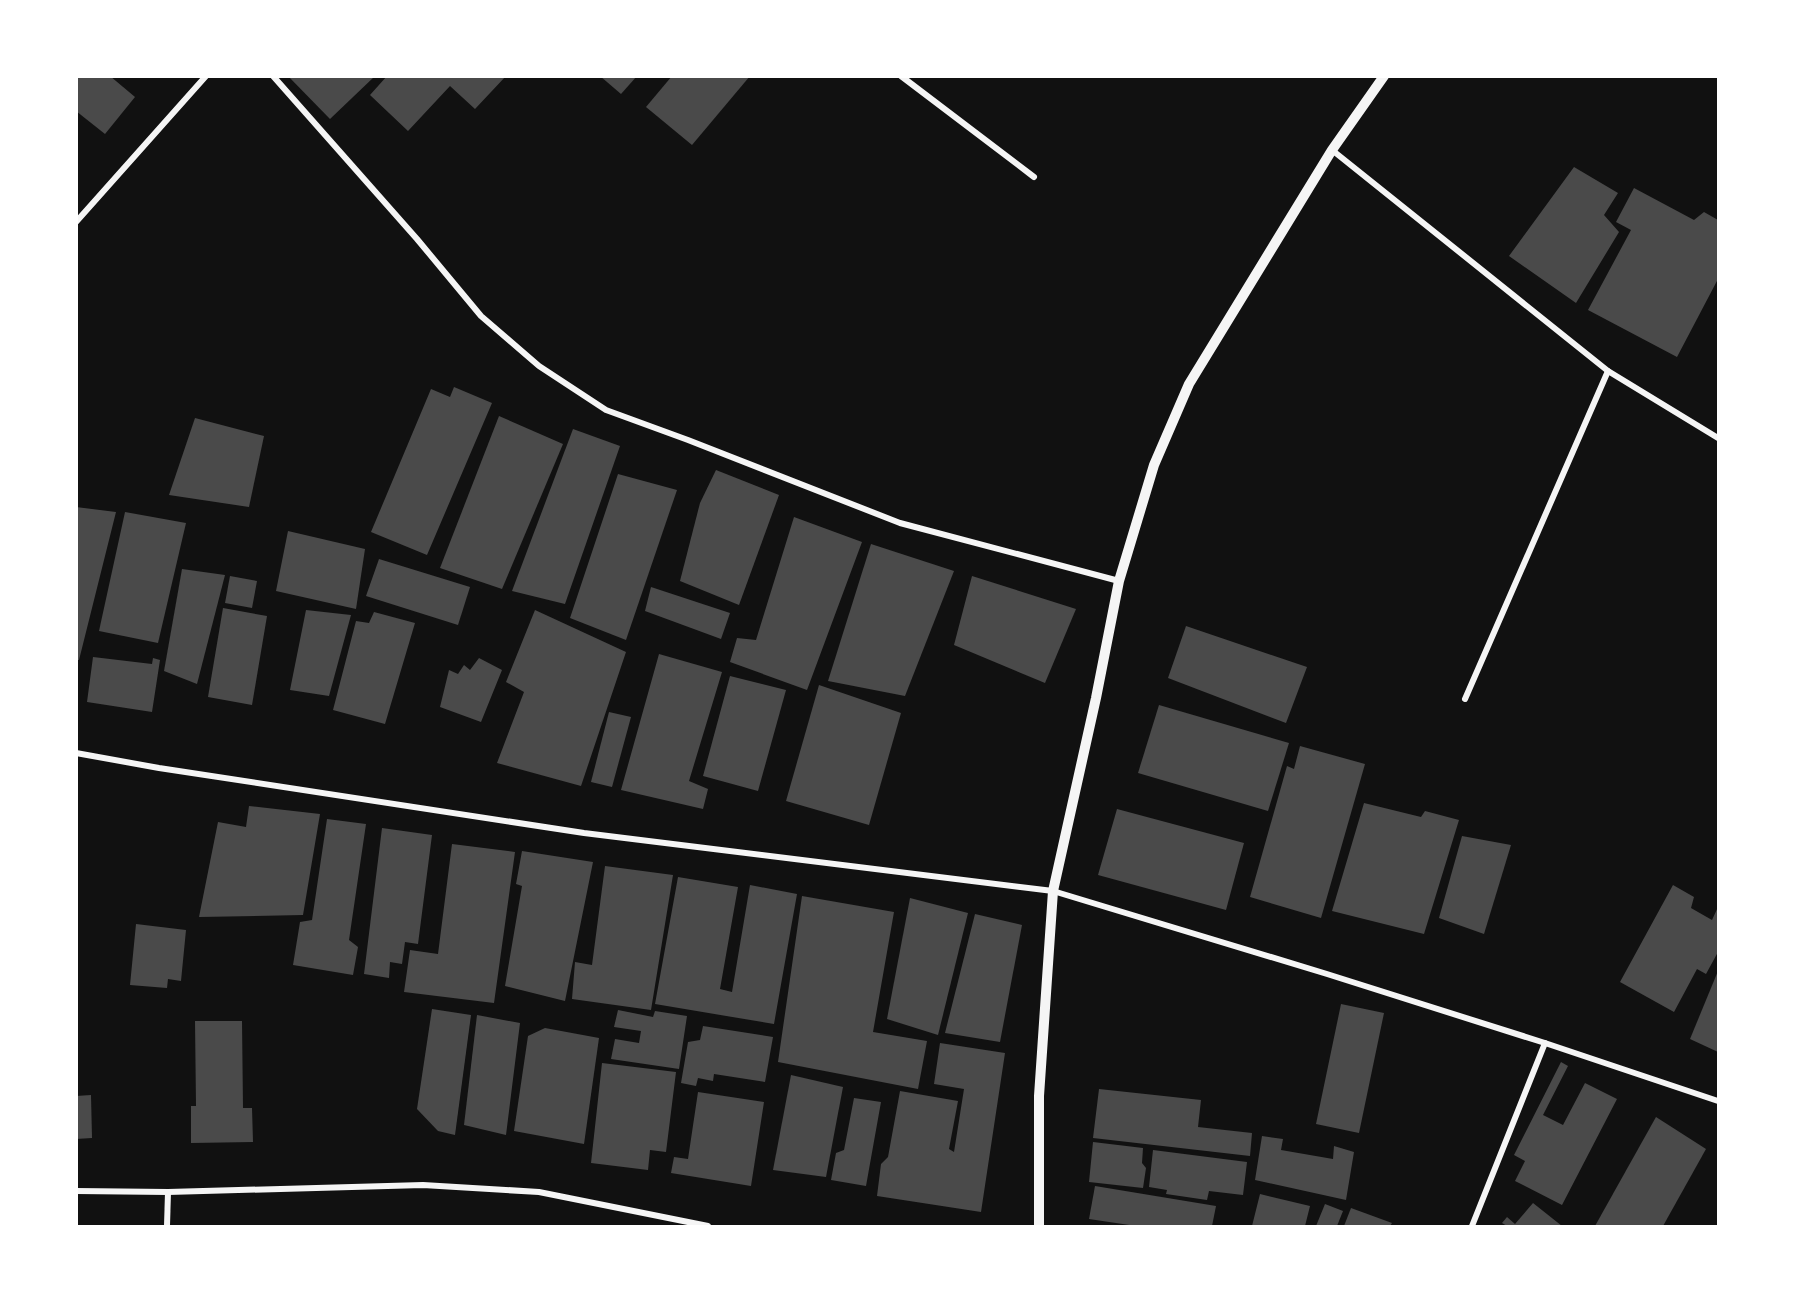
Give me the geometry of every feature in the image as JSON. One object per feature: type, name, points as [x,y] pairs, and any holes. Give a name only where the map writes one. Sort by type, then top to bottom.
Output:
[{"type":"street","points":[[76,222],[206,76]]},
{"type":"street","points":[[273,76],[417,239],[481,316],[539,366],[606,410],[900,523],[1119,581]]},
{"type":"street","points":[[901,76],[1034,177]]},
{"type":"street","points":[[1039,1227],[1039,1096],[1053,891],[1096,698],[1119,581],[1154,465],[1189,384],[1332,150],[1384,76]]},
{"type":"street","points":[[1332,150],[1608,371],[1719,438]]},
{"type":"street","points":[[1465,699],[1608,371]]},
{"type":"street","points":[[76,753],[159,768],[584,833],[1053,891],[1327,974],[1719,1101]]},
{"type":"street","points":[[1472,1227],[1545,1043]]},
{"type":"street","points":[[76,1191],[423,1185],[539,1192],[708,1227]]},
{"type":"street","points":[[167,1227],[168,1191]]},
{"type":"building","points":[[76,76],[110,76],[135,97],[105,134],[76,111]]},
{"type":"building","points":[[288,76],[375,76],[330,119]]},
{"type":"building","points":[[387,76],[506,76],[475,109],[450,86],[408,131],[370,95]]},
{"type":"building","points":[[600,76],[637,76],[621,94]]},
{"type":"building","points":[[672,76],[750,76],[692,145],[646,107]]},
{"type":"building","points":[[1574,167],[1618,193],[1604,215],[1619,232],[1576,303],[1509,256]]},
{"type":"building","points":[[1634,188],[1694,220],[1704,212],[1718,220],[1718,279],[1677,357],[1588,310],[1631,230],[1616,222]]},
{"type":"building","points":[[454,387],[492,403],[427,555],[371,532],[431,389],[450,397]]},
{"type":"building","points":[[499,416],[563,444],[502,589],[440,568]]},
{"type":"building","points":[[195,418],[264,436],[249,507],[169,495]]},
{"type":"building","points":[[573,429],[620,446],[565,604],[512,591]]},
{"type":"building","points":[[716,470],[779,495],[739,605],[680,581],[700,503]]},
{"type":"building","points":[[618,474],[677,490],[626,640],[570,618]]},
{"type":"building","points":[[76,507],[116,512],[79,660],[76,660]]},
{"type":"building","points":[[125,512],[186,523],[158,643],[99,631]]},
{"type":"building","points":[[794,517],[862,542],[807,690],[730,662],[737,638],[756,640]]},
{"type":"building","points":[[288,531],[365,549],[356,609],[276,591]]},
{"type":"building","points":[[871,544],[954,571],[905,696],[828,681]]},
{"type":"building","points":[[379,559],[470,587],[458,625],[366,596]]},
{"type":"building","points":[[182,569],[225,575],[197,684],[164,671]]},
{"type":"building","points":[[230,576],[257,581],[252,608],[225,603]]},
{"type":"building","points":[[972,576],[1076,609],[1045,683],[954,645]]},
{"type":"building","points":[[651,587],[730,613],[721,639],[645,611]]},
{"type":"building","points":[[223,608],[267,616],[252,705],[208,697]]},
{"type":"building","points":[[306,610],[351,615],[329,696],[290,690]]},
{"type":"building","points":[[535,610],[626,652],[581,786],[497,763],[524,692],[506,682]]},
{"type":"building","points":[[374,612],[415,623],[385,724],[333,710],[356,621],[369,623]]},
{"type":"building","points":[[1186,626],[1307,667],[1286,723],[1168,678]]},
{"type":"building","points":[[659,654],[722,672],[689,781],[708,789],[703,809],[621,790]]},
{"type":"building","points":[[93,657],[152,664],[153,658],[160,660],[152,712],[87,702]]},
{"type":"building","points":[[479,658],[502,670],[481,722],[440,707],[449,670],[458,674],[464,665],[470,670]]},
{"type":"building","points":[[730,676],[786,690],[758,791],[703,776]]},
{"type":"building","points":[[819,685],[901,713],[869,825],[786,801]]},
{"type":"building","points":[[1159,705],[1289,743],[1268,811],[1138,773]]},
{"type":"building","points":[[609,712],[631,717],[612,787],[591,782]]},
{"type":"building","points":[[1300,746],[1365,764],[1321,918],[1250,897],[1287,766],[1294,769]]},
{"type":"building","points":[[1364,803],[1421,817],[1425,811],[1459,820],[1424,934],[1332,911]]},
{"type":"building","points":[[249,806],[320,814],[303,915],[199,917],[218,822],[246,827]]},
{"type":"building","points":[[1117,809],[1244,843],[1226,910],[1098,875]]},
{"type":"building","points":[[327,819],[366,824],[349,940],[358,947],[353,975],[293,965],[300,922],[312,920]]},
{"type":"building","points":[[382,828],[432,835],[418,944],[405,942],[402,964],[390,962],[389,978],[364,974]]},
{"type":"building","points":[[1462,836],[1511,845],[1484,934],[1439,918]]},
{"type":"building","points":[[452,844],[515,852],[494,1003],[404,992],[410,950],[438,954]]},
{"type":"building","points":[[522,851],[593,862],[565,1001],[505,986],[522,886],[516,884]]},
{"type":"building","points":[[605,866],[673,875],[651,1010],[572,999],[575,962],[592,965]]},
{"type":"building","points":[[678,877],[738,887],[720,989],[732,992],[750,885],[797,894],[774,1024],[655,1004]]},
{"type":"building","points":[[1673,885],[1694,897],[1691,908],[1712,920],[1718,907],[1718,952],[1706,974],[1697,969],[1674,1012],[1620,982]]},
{"type":"building","points":[[802,896],[894,912],[873,1032],[927,1041],[918,1089],[778,1062]]},
{"type":"building","points":[[910,898],[968,913],[938,1035],[887,1019]]},
{"type":"building","points":[[975,914],[1022,925],[1000,1042],[945,1033]]},
{"type":"building","points":[[136,924],[186,930],[181,981],[168,979],[167,988],[130,985]]},
{"type":"building","points":[[1718,971],[1718,1052],[1690,1039]]},
{"type":"building","points":[[1341,1004],[1384,1013],[1359,1133],[1316,1124]]},
{"type":"building","points":[[432,1009],[471,1015],[455,1135],[438,1131],[417,1109]]},
{"type":"building","points":[[618,1010],[653,1017],[655,1011],[687,1016],[679,1069],[611,1059],[615,1039],[639,1043],[641,1031],[614,1027]]},
{"type":"building","points":[[477,1015],[520,1023],[506,1135],[464,1125]]},
{"type":"building","points":[[195,1021],[242,1021],[243,1108],[252,1108],[253,1142],[191,1143],[191,1106],[196,1106]]},
{"type":"building","points":[[703,1026],[773,1037],[765,1082],[714,1074],[713,1081],[698,1078],[696,1086],[681,1083],[688,1042],[700,1040]]},
{"type":"building","points":[[545,1028],[599,1038],[584,1144],[514,1131],[528,1036]]},
{"type":"building","points":[[940,1043],[1005,1053],[981,1212],[877,1196],[881,1164],[888,1157],[900,1091],[958,1101],[949,1149],[954,1152],[964,1089],[934,1084]]},
{"type":"building","points":[[1561,1062],[1568,1066],[1543,1115],[1563,1125],[1585,1083],[1617,1099],[1562,1205],[1515,1181],[1525,1161],[1514,1155]]},
{"type":"building","points":[[602,1063],[676,1072],[666,1152],[650,1150],[648,1170],[591,1163]]},
{"type":"building","points":[[791,1075],[843,1087],[826,1177],[773,1170]]},
{"type":"building","points":[[1099,1089],[1201,1100],[1198,1127],[1252,1133],[1250,1156],[1093,1138]]},
{"type":"building","points":[[698,1092],[764,1102],[751,1186],[671,1173],[674,1157],[688,1159]]},
{"type":"building","points":[[91,1095],[92,1138],[76,1139],[76,1096]]},
{"type":"building","points":[[854,1098],[881,1102],[866,1186],[831,1180],[836,1153],[844,1150]]},
{"type":"building","points":[[1656,1117],[1706,1149],[1663,1226],[1595,1226]]},
{"type":"building","points":[[1262,1136],[1283,1139],[1281,1150],[1333,1159],[1334,1146],[1354,1152],[1346,1200],[1255,1180]]},
{"type":"building","points":[[1093,1142],[1143,1148],[1142,1163],[1146,1168],[1143,1188],[1089,1182]]},
{"type":"building","points":[[1153,1150],[1247,1162],[1243,1195],[1209,1191],[1207,1200],[1166,1194],[1167,1190],[1149,1187]]},
{"type":"building","points":[[1095,1186],[1216,1206],[1212,1226],[1136,1226],[1089,1219]]},
{"type":"building","points":[[1260,1194],[1310,1206],[1305,1226],[1252,1226]]},
{"type":"building","points":[[1533,1203],[1562,1226],[1507,1226],[1502,1223],[1507,1217],[1515,1224]]},
{"type":"building","points":[[1325,1204],[1343,1211],[1337,1226],[1316,1226]]},
{"type":"building","points":[[1351,1208],[1392,1223],[1390,1226],[1344,1226]]}]
